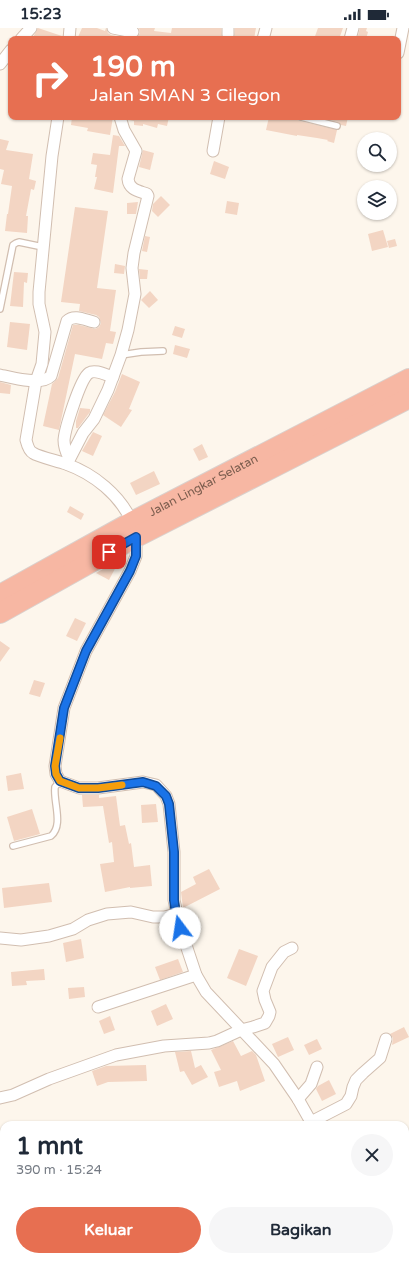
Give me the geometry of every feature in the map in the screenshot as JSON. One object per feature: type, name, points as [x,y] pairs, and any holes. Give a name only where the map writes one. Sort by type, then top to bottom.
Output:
[{"type":"highway","name":"Jalan Lingkar Selatan","points":[[0,613],[134,529],[409,379]]},
{"type":"highway","name":"Jalan Lingkar Selatan","points":[[0,595],[134,529],[409,398]]},
{"type":"street","points":[[24,36],[31,28]]},
{"type":"street","points":[[113,28],[133,33]]},
{"type":"street","points":[[401,44],[405,32]]},
{"type":"street","points":[[0,64],[8,54]]},
{"type":"street","points":[[58,120],[52,156],[39,304],[45,332],[42,364],[36,381],[26,434],[27,444],[33,453],[68,461],[110,491],[126,510],[134,529],[136,556],[130,571],[86,651],[64,708],[55,766],[56,774],[60,781],[79,788],[98,788],[143,782],[156,786],[166,796],[169,804],[174,852],[174,900],[176,914],[196,975],[206,992],[274,1064],[311,1121]]},
{"type":"street","points":[[68,461],[83,432],[94,419],[108,390],[121,355],[128,330],[135,294],[132,268],[134,253],[148,196],[147,194],[132,188],[128,184],[136,151],[124,130],[121,120]]},
{"type":"street","points":[[214,151],[219,120]]},
{"type":"street","points":[[0,375],[36,381],[48,379],[51,376],[66,321],[74,317],[94,322]]},
{"type":"street","points":[[68,461],[64,441],[79,388],[83,380],[87,375],[94,372],[113,377]]},
{"type":"street","points":[[0,938],[21,940],[49,936],[73,929],[88,920],[107,914],[131,912],[153,917],[164,917],[176,914]]},
{"type":"street","points":[[0,1098],[13,1096],[49,1079],[116,1055],[164,1046],[209,1043],[265,1022],[270,1012],[263,991],[272,967],[284,952],[292,948]]},
{"type":"street","points":[[98,1007],[196,975]]},
{"type":"street","points":[[316,1121],[346,1104],[351,1096],[356,1080],[380,1058],[386,1039]]},
{"type":"street","points":[[298,1099],[311,1084],[317,1067]]},
{"type":"lane","points":[[313,120],[337,126]]},
{"type":"lane","points":[[0,309],[14,245],[19,242],[44,247]]},
{"type":"lane","points":[[121,355],[163,351]]},
{"type":"lane","points":[[13,846],[51,836],[56,830],[58,825],[54,792],[60,781]]},
{"type":"building","points":[[38,28],[62,36],[34,36]]},
{"type":"building","points":[[82,28],[97,28],[105,31],[106,28],[108,33],[116,36],[78,36]]},
{"type":"building","points":[[139,28],[155,28],[154,31],[171,33],[172,28],[221,28],[222,36],[138,36],[140,33]]},
{"type":"building","points":[[235,28],[256,28],[255,36],[234,36]]},
{"type":"building","points":[[318,28],[343,28],[340,36],[315,36]]},
{"type":"building","points":[[360,28],[367,28],[367,36],[358,36]]},
{"type":"building","points":[[72,120],[112,120],[110,135],[87,131],[88,128],[71,125]]},
{"type":"building","points":[[128,120],[168,120],[167,126],[158,124],[157,128],[143,124],[143,126],[134,125],[134,121]]},
{"type":"building","points":[[268,120],[298,120],[337,130],[334,143],[327,141],[328,140],[266,130]]},
{"type":"building","points":[[330,120],[347,120],[346,126],[341,125],[338,122]]},
{"type":"building","points":[[113,135],[119,136],[125,146],[119,146],[113,193],[94,189],[97,177],[95,177],[97,165],[91,164],[93,153],[110,155]]},
{"type":"building","points":[[0,139],[9,141],[6,150],[33,154],[29,179],[36,181],[34,190],[31,189],[26,216],[28,216],[27,233],[5,231],[12,186],[1,184],[4,170],[0,169]]},
{"type":"building","points":[[143,150],[154,153],[150,170],[139,167]]},
{"type":"building","points":[[214,161],[229,167],[225,179],[210,174]]},
{"type":"building","points":[[161,196],[170,205],[158,217],[152,211],[153,204]]},
{"type":"building","points":[[227,201],[239,203],[237,215],[225,213]]},
{"type":"building","points":[[138,202],[136,214],[127,214],[127,203]]},
{"type":"building","points":[[75,207],[108,211],[97,288],[116,290],[110,331],[116,332],[113,344],[106,343],[102,359],[75,354],[59,430],[43,426],[52,384],[58,378],[73,325],[95,329],[99,327],[101,323],[99,317],[96,315],[79,311],[80,304],[61,302]]},
{"type":"building","points":[[383,230],[388,247],[372,251],[368,234]]},
{"type":"building","points":[[145,236],[150,237],[147,252],[142,251]]},
{"type":"building","points":[[395,239],[397,246],[389,248],[387,241]]},
{"type":"building","points":[[115,264],[125,266],[124,274],[114,273]]},
{"type":"building","points":[[139,269],[148,270],[147,279],[140,279]]},
{"type":"building","points":[[14,272],[28,273],[27,283],[24,282],[23,307],[10,306]]},
{"type":"building","points":[[150,291],[158,300],[149,308],[141,300]]},
{"type":"building","points":[[10,322],[30,324],[27,350],[7,347]]},
{"type":"building","points":[[175,326],[185,329],[182,338],[172,335]]},
{"type":"building","points":[[175,345],[190,349],[187,358],[173,354]]},
{"type":"building","points":[[122,374],[140,382],[129,409],[132,410],[121,427],[103,415],[115,392]]},
{"type":"building","points":[[0,382],[11,385],[10,394],[0,393]]},
{"type":"building","points":[[80,408],[90,409],[90,412],[78,428],[76,428],[76,421]]},
{"type":"building","points":[[93,432],[102,436],[93,456],[82,451]]},
{"type":"building","points":[[202,444],[208,457],[199,461],[193,449]]},
{"type":"building","points":[[154,471],[160,484],[136,495],[130,483]]},
{"type":"building","points":[[70,506],[84,514],[81,520],[67,512]]},
{"type":"building","points":[[115,562],[118,563],[109,580],[96,573]]},
{"type":"building","points":[[75,618],[86,623],[77,641],[66,636]]},
{"type":"building","points":[[0,641],[10,648],[0,662]]},
{"type":"building","points":[[34,680],[45,683],[40,697],[29,694]]},
{"type":"building","points":[[21,773],[24,789],[8,791],[6,776]]},
{"type":"building","points":[[82,795],[99,795],[99,798],[116,796],[120,826],[125,825],[129,844],[131,843],[134,867],[150,865],[152,886],[130,887],[105,892],[100,864],[114,862],[112,842],[109,843],[103,806],[83,807]]},
{"type":"building","points":[[156,804],[158,822],[142,823],[141,805]]},
{"type":"building","points":[[32,809],[40,834],[14,841],[7,817]]},
{"type":"building","points":[[209,869],[220,889],[183,908],[181,892],[196,884],[193,877]]},
{"type":"building","points":[[49,883],[52,902],[4,908],[2,888]]},
{"type":"building","points":[[81,939],[84,958],[66,962],[63,943]]},
{"type":"building","points":[[239,949],[258,956],[246,986],[227,978]]},
{"type":"building","points":[[178,959],[183,972],[160,980],[155,967]]},
{"type":"building","points":[[44,969],[45,980],[26,981],[27,985],[12,986],[11,972]]},
{"type":"building","points":[[84,987],[85,997],[69,999],[68,988]]},
{"type":"building","points":[[166,1004],[173,1019],[157,1026],[151,1011]]},
{"type":"building","points":[[110,1016],[115,1030],[104,1034],[99,1021]]},
{"type":"building","points":[[404,1027],[409,1037],[392,1045],[393,1038],[390,1034]]},
{"type":"building","points":[[288,1037],[294,1050],[278,1057],[272,1044]]},
{"type":"building","points":[[317,1039],[322,1049],[309,1055],[304,1045]]},
{"type":"building","points":[[233,1041],[241,1056],[252,1051],[256,1055],[265,1081],[240,1091],[237,1081],[219,1087],[214,1072],[221,1070],[211,1050]]},
{"type":"building","points":[[191,1051],[195,1068],[201,1065],[208,1077],[192,1085],[184,1071],[180,1072],[175,1052]]},
{"type":"building","points":[[146,1065],[147,1081],[108,1082],[97,1086],[92,1071],[106,1066]]},
{"type":"building","points":[[329,1080],[336,1094],[322,1101],[316,1089],[318,1086]]},
{"type":"slow traffic","points":[[60,738],[55,766],[56,774],[60,781],[79,788],[98,788],[122,785]]},
{"type":"route","points":[[109,552],[136,537],[136,556],[130,571],[86,651],[64,708],[55,766],[56,774],[60,781],[79,788],[98,788],[143,782],[150,783],[161,790],[166,796],[169,804],[174,852],[174,900],[180,928]]}]
